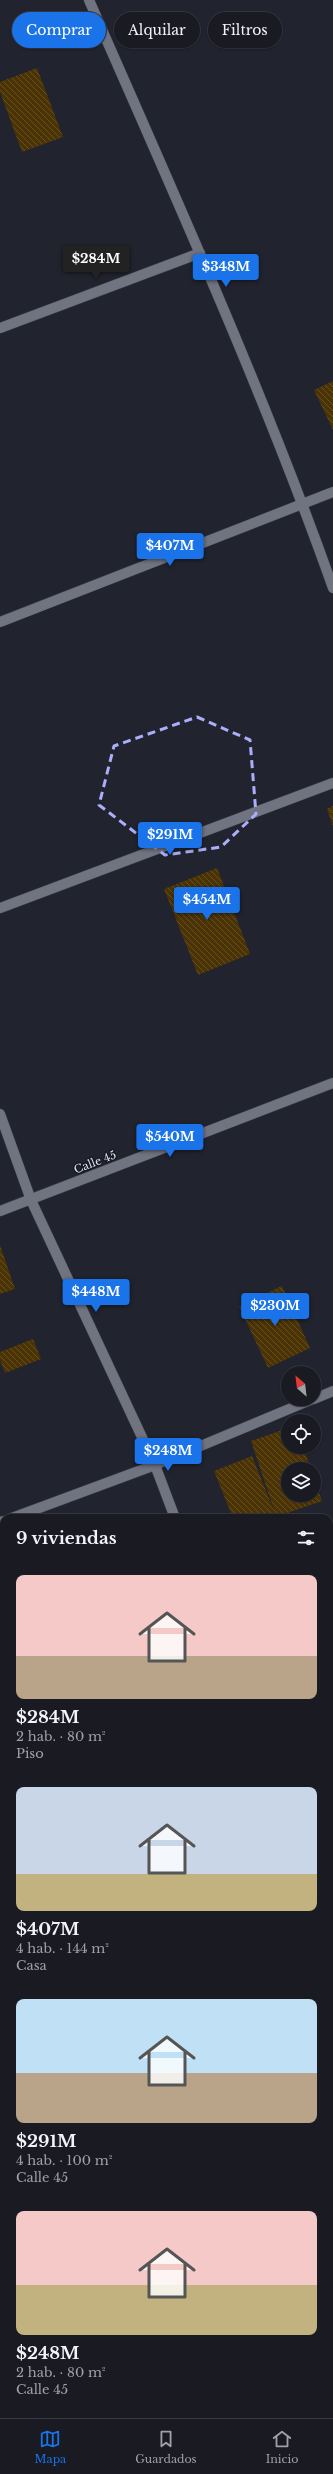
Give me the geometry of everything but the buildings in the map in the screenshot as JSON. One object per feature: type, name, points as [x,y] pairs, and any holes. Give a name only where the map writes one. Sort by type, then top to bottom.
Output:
[{"type":"street","points":[[88,0],[200,253],[303,503],[333,588]]},
{"type":"street","points":[[0,328],[200,253]]},
{"type":"street","points":[[0,622],[333,492]]},
{"type":"street","points":[[0,908],[333,783]]},
{"type":"street","name":"Calle 45","points":[[0,1211],[333,1083]]},
{"type":"street","points":[[0,1114],[31,1200],[154,1465],[173,1514]]},
{"type":"street","points":[[321,1396],[333,1391]]},
{"type":"street","points":[[23,1514],[154,1465],[297,1406]]},
{"type":"highlighted area","points":[[197,717],[250,740],[256,814],[221,847],[165,855],[99,805],[114,746]]}]
